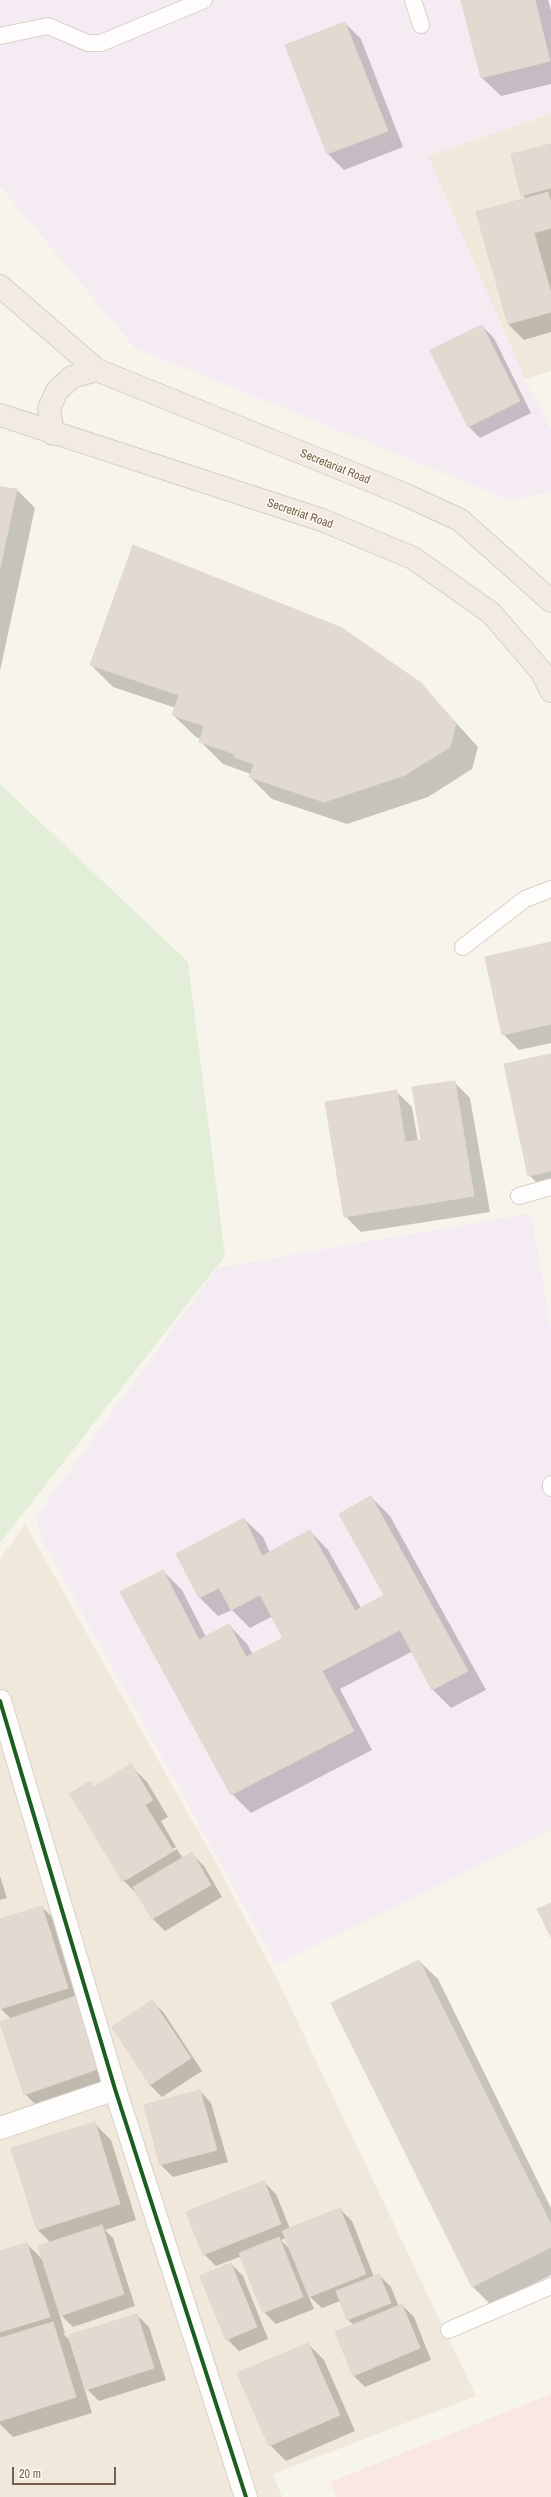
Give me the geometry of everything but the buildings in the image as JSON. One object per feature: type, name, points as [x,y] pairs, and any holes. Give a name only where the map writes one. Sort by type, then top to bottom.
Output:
[{"type":"highway","name":"Secretariat Road","points":[[0,286],[97,370],[406,495],[460,520],[551,601]]},
{"type":"highway","points":[[53,434],[49,408],[57,391],[72,377],[97,370]]},
{"type":"highway","name":"Secretriat Road","points":[[0,415],[53,434],[322,520],[413,558],[491,613],[541,671],[551,691]]},
{"type":"street","points":[[0,1701],[115,2089],[246,2497]]},
{"type":"street","points":[[0,2128],[115,2089]]},
{"type":"lane","points":[[0,36],[48,26],[88,43],[101,43],[204,0]]},
{"type":"lane","points":[[413,0],[421,25]]},
{"type":"lane","points":[[462,947],[525,899],[551,889]]},
{"type":"lane","points":[[519,1196],[551,1187]]},
{"type":"lane","points":[[449,2330],[551,2286]]},
{"type":"shaded area","points":[[0,0],[551,0],[551,114],[428,156],[525,379],[551,429],[551,492],[510,500],[135,348],[0,186]]},
{"type":"shaded area","points":[[551,114],[551,371],[525,379],[427,156]]},
{"type":"shaded area","points":[[531,1213],[551,1328],[551,1830],[276,1965],[41,1538],[36,1517],[217,1268]]},
{"type":"shaded area","points":[[25,1524],[215,1861],[278,1981],[476,2396],[273,2474],[282,2497],[0,2497],[0,1559]]},
{"type":"shaded area","points":[[551,2394],[551,2497],[336,2497],[330,2482]]},
{"type":"green space","points":[[0,784],[188,962],[225,1256],[0,1543]]},
{"type":"cycle path","points":[[0,1701],[115,2089],[246,2497]]}]
